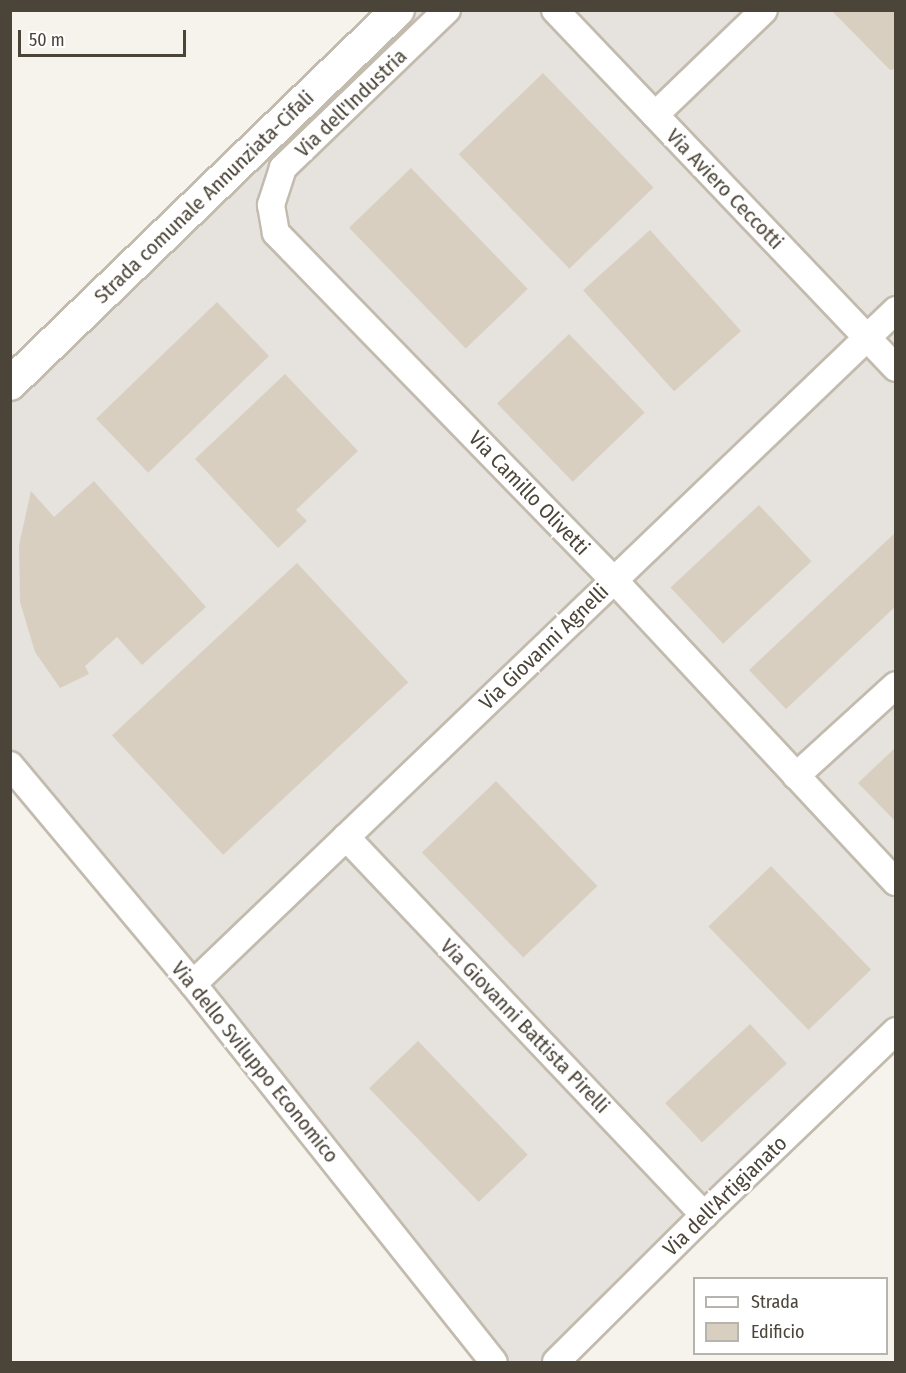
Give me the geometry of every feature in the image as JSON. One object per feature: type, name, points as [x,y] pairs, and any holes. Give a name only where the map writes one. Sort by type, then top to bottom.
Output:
[{"type":"street","name":"Strada comunale Annunziata-Cifali","points":[[14,383],[398,10]]},
{"type":"street","name":"Via dell'Industria","points":[[271,206],[283,168],[447,10]]},
{"type":"street","name":"Via Aviero Ceccotti","points":[[555,10],[896,368]]},
{"type":"street","points":[[655,116],[764,10]]},
{"type":"street","name":"Via Camillo Olivetti","points":[[271,206],[276,233],[614,580],[896,882]]},
{"type":"street","name":"Via Giovanni Agnelli","points":[[193,984],[896,310]]},
{"type":"street","points":[[796,776],[896,685]]},
{"type":"street","name":"Via dello Sviluppo Economico","points":[[10,765],[193,984],[494,1362]]},
{"type":"street","name":"Via Giovanni Battista Pirelli","points":[[346,837],[704,1215]]},
{"type":"street","name":"Via dell'Artigianato","points":[[556,1362],[704,1215],[896,1031]]},
{"type":"shaded area","points":[[398,11],[895,11],[895,1031],[556,1362],[494,1362],[11,765],[10,390]]},
{"type":"building","points":[[831,10],[896,10],[896,69],[890,70]]},
{"type":"building","points":[[543,73],[653,187],[569,269],[459,154]]},
{"type":"building","points":[[411,168],[528,289],[466,349],[349,228]]},
{"type":"building","points":[[650,230],[741,331],[674,391],[583,290]]},
{"type":"building","points":[[217,302],[269,356],[148,473],[96,419]]},
{"type":"building","points":[[569,334],[645,412],[573,482],[497,403]]},
{"type":"building","points":[[285,374],[358,451],[296,510],[307,521],[278,548],[195,459]]},
{"type":"building","points":[[94,481],[206,607],[142,665],[117,637],[85,666],[89,674],[60,688],[35,652],[20,602],[19,545],[31,491],[54,517]]},
{"type":"building","points":[[759,505],[812,561],[723,644],[671,588]]},
{"type":"building","points":[[896,532],[896,606],[786,709],[749,670]]},
{"type":"building","points":[[297,563],[408,682],[223,855],[112,736]]},
{"type":"building","points":[[896,747],[896,822],[858,783]]},
{"type":"building","points":[[496,781],[597,886],[523,958],[422,853]]},
{"type":"building","points":[[771,866],[871,970],[808,1030],[708,926]]},
{"type":"building","points":[[750,1024],[787,1063],[702,1143],[665,1103]]},
{"type":"building","points":[[418,1041],[528,1155],[479,1202],[369,1088]]}]
